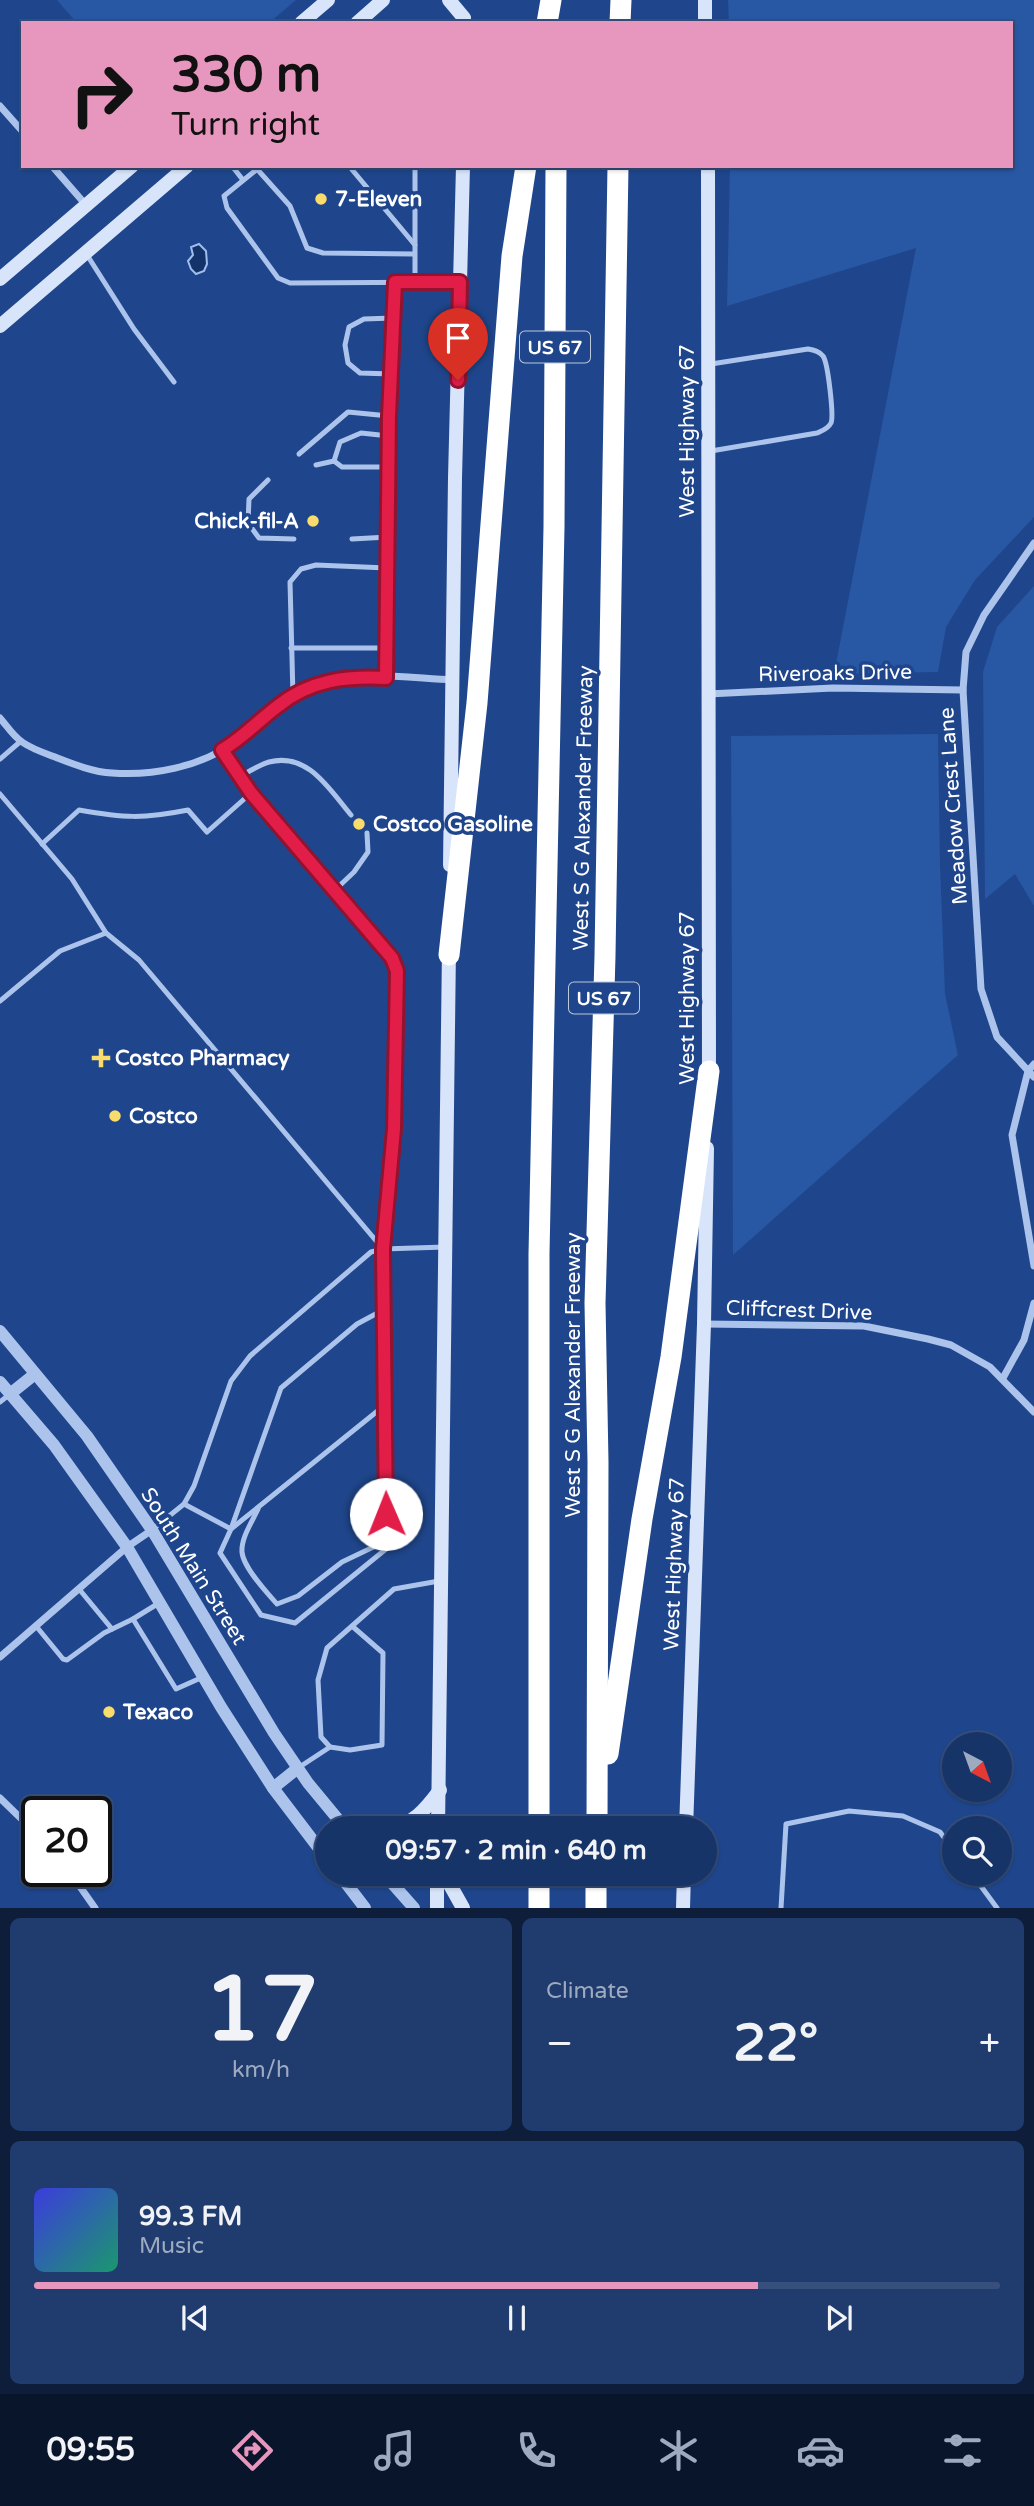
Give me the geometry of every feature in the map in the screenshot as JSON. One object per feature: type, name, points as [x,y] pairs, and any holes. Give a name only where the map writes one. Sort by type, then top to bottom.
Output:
[{"type":"highway","points":[[547,21],[551,0]]},
{"type":"highway","points":[[556,21],[557,0]]},
{"type":"highway","points":[[620,21],[621,0]]},
{"type":"highway","points":[[449,955],[477,703],[512,256],[526,168]]},
{"type":"highway","name":"West S G Alexander Freeway","points":[[539,1816],[539,1254],[554,567],[556,168]]},
{"type":"highway","name":"West S G Alexander Freeway","points":[[598,1816],[595,1303],[605,956],[618,168]]},
{"type":"highway","points":[[600,1816],[640,1532],[671,1357],[709,1071]]},
{"type":"highway","points":[[539,1886],[539,1908]]},
{"type":"highway","points":[[596,1886],[596,1908]]},
{"type":"main road","points":[[303,21],[328,0]]},
{"type":"main road","points":[[359,21],[383,0]]},
{"type":"main road","points":[[449,0],[464,20]]},
{"type":"main road","points":[[464,0],[464,20]]},
{"type":"main road","points":[[705,0],[705,21]]},
{"type":"main road","points":[[0,279],[130,168]]},
{"type":"main road","points":[[0,326],[185,168]]},
{"type":"main road","points":[[439,1816],[453,680],[463,168]]},
{"type":"main road","name":"West Highway 67","points":[[686,1816],[704,1324],[709,1071],[708,168]]},
{"type":"main road","points":[[418,1816],[426,1810],[440,1789]]},
{"type":"main road","points":[[437,1886],[437,1908]]},
{"type":"main road","points":[[451,1886],[463,1908]]},
{"type":"main road","points":[[684,1886],[684,1908]]},
{"type":"street","points":[[0,106],[21,130]]},
{"type":"street","points":[[54,168],[86,205]]},
{"type":"street","name":"Meadow Crest Lane","points":[[1031,1074],[997,1037],[981,989],[963,690],[966,652],[984,615],[1034,543]]},
{"type":"street","points":[[0,718],[21,741],[39,751],[109,773],[145,774],[205,759],[222,750],[304,688],[332,680],[453,680]]},
{"type":"street","name":"Riveroaks Drive","points":[[707,694],[834,688],[963,690]]},
{"type":"street","points":[[1034,1064],[1012,1135],[1034,1266]]},
{"type":"street","points":[[1003,1378],[1024,1340],[1034,1303]]},
{"type":"street","name":"Cliffcrest Drive","points":[[704,1324],[864,1326],[951,1345],[990,1367],[1034,1412]]},
{"type":"street","name":"South Main Street","points":[[0,1331],[87,1436],[152,1530],[268,1724],[335,1816]]},
{"type":"street","points":[[5,1398],[35,1374]]},
{"type":"street","points":[[0,1382],[5,1398],[54,1446],[127,1547],[203,1677],[273,1788],[315,1843]]},
{"type":"street","points":[[0,1657],[127,1547],[152,1530]]},
{"type":"street","points":[[273,1788],[298,1768]]},
{"type":"street","points":[[0,1798],[21,1819]]},
{"type":"street","points":[[348,1886],[365,1908]]},
{"type":"street","points":[[395,1886],[414,1908]]},
{"type":"street","points":[[80,1887],[95,1908]]},
{"type":"lane","points":[[234,168],[243,180]]},
{"type":"lane","points":[[415,254],[323,253],[307,248],[290,206],[259,168],[224,196],[227,208],[278,278],[290,283],[460,282]]},
{"type":"lane","points":[[351,168],[415,245]]},
{"type":"lane","points":[[415,168],[415,282]]},
{"type":"lane","points":[[86,253],[134,329],[174,382]]},
{"type":"lane","points":[[386,678],[389,416],[395,282]]},
{"type":"lane","points":[[391,374],[360,373],[348,363],[345,345],[349,327],[364,319],[393,318]]},
{"type":"lane","points":[[708,364],[816,350],[823,356],[826,364],[832,416],[826,429],[813,435],[708,452]]},
{"type":"lane","points":[[299,454],[348,412],[389,416]]},
{"type":"lane","points":[[334,461],[340,442],[361,433],[389,436]]},
{"type":"lane","points":[[316,465],[334,461],[342,467],[388,467]]},
{"type":"lane","points":[[268,480],[250,499],[247,523],[259,538],[294,539]]},
{"type":"lane","points":[[352,538],[388,537]]},
{"type":"lane","points":[[293,696],[290,582],[301,569],[316,565],[387,568]]},
{"type":"lane","points":[[291,648],[387,648]]},
{"type":"lane","points":[[0,760],[21,741]]},
{"type":"lane","points":[[222,750],[251,793],[392,958],[397,971],[394,1129],[383,1249],[384,1309],[385,1405],[386,1549],[295,1623],[261,1615],[220,1553],[281,1388],[357,1324],[384,1309]]},
{"type":"lane","points":[[239,777],[268,762],[288,761],[310,768],[351,815]]},
{"type":"lane","points":[[42,844],[79,810],[115,817],[140,818],[188,810],[207,832],[251,793]]},
{"type":"lane","points":[[0,794],[72,879],[106,933],[139,960],[383,1249]]},
{"type":"lane","points":[[335,890],[354,872],[368,852],[367,833]]},
{"type":"lane","points":[[0,1002],[60,951],[106,933]]},
{"type":"lane","points":[[152,1530],[184,1504],[194,1486],[230,1381],[250,1356],[371,1252],[383,1249],[445,1247]]},
{"type":"lane","points":[[231,1529],[385,1405]]},
{"type":"lane","points":[[184,1504],[231,1529]]},
{"type":"lane","points":[[259,1506],[245,1538],[242,1554],[260,1585],[277,1604],[298,1596],[342,1562],[386,1541]]},
{"type":"lane","points":[[352,1626],[383,1653],[382,1745],[350,1750],[330,1747],[321,1737],[318,1680],[327,1648],[394,1589],[442,1581]]},
{"type":"lane","points":[[79,1589],[112,1629]]},
{"type":"lane","points":[[36,1626],[63,1659],[67,1660],[112,1629],[159,1602]]},
{"type":"lane","points":[[133,1619],[176,1689],[203,1677]]},
{"type":"lane","points":[[298,1768],[330,1747]]},
{"type":"lane","points":[[781,1908],[786,1824],[849,1811],[903,1816],[942,1835]]},
{"type":"lane","points":[[981,1886],[997,1908]]},
{"type":"shaded area","points":[[57,0],[296,0],[271,21],[75,21]]},
{"type":"shaded area","points":[[728,0],[1034,0],[1034,517],[975,580],[946,627],[938,672],[834,674],[916,248],[727,306],[730,168],[1013,168],[1013,21],[729,21]]},
{"type":"shaded area","points":[[199,244],[206,251],[207,264],[204,271],[196,274],[188,261],[193,255],[191,247]]},
{"type":"shaded area","points":[[1034,586],[1034,906],[1015,874],[985,899],[983,672],[997,627]]},
{"type":"shaded area","points":[[938,734],[945,994],[958,1055],[733,1255],[731,736]]},
{"type":"place","name":"7-Eleven","points":[[321,199]]},
{"type":"place","name":"Chick-fil-A","points":[[313,521]]},
{"type":"place","name":"Costco Gasoline","points":[[359,824]]},
{"type":"place","name":"Costco Pharmacy","points":[[101,1058]]},
{"type":"place","name":"Costco","points":[[115,1116]]},
{"type":"place","name":"Texaco","points":[[109,1712]]},
{"type":"route","points":[[386,1514],[383,1249],[394,1129],[397,971],[392,958],[251,793],[222,750],[304,688],[332,680],[386,678],[389,416],[395,282],[460,282],[458,380]]}]
